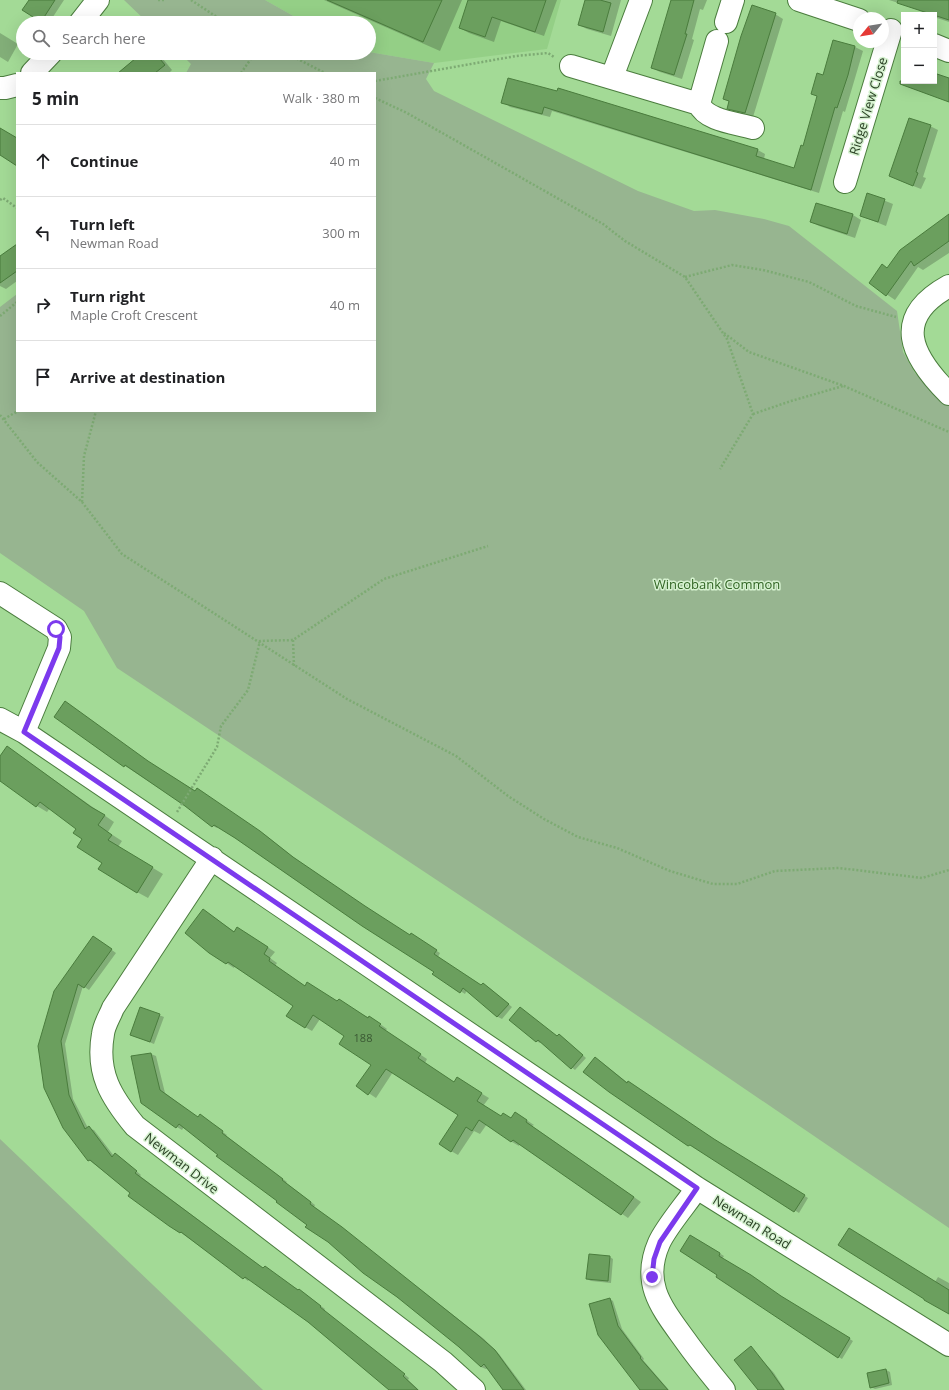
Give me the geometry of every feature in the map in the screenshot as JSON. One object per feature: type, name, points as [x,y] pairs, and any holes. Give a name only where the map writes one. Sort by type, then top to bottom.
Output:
[{"type":"street","points":[[612,77],[641,0]]},
{"type":"street","points":[[733,0],[699,104],[702,110],[708,115],[753,128]]},
{"type":"street","points":[[799,0],[853,18]]},
{"type":"street","name":"Ridge View Close","points":[[845,182],[893,31]]},
{"type":"street","points":[[937,46],[949,51]]},
{"type":"street","points":[[33,72],[44,60]]},
{"type":"street","points":[[571,66],[699,104]]},
{"type":"street","points":[[0,88],[16,85]]},
{"type":"street","points":[[949,286],[936,293],[921,306],[913,324],[912,338],[918,355],[930,375],[949,394]]},
{"type":"street","points":[[0,593],[56,629],[60,637],[59,648],[24,732]]},
{"type":"street","name":"Newman Road","points":[[1,722],[24,732],[697,1188],[949,1345]]},
{"type":"street","name":"Newman Drive","points":[[212,858],[113,1008],[103,1033],[101,1057],[105,1080],[117,1104],[135,1126],[443,1362],[474,1390]]},
{"type":"street","points":[[697,1188],[660,1242],[654,1259],[652,1277],[661,1308],[724,1390]]},
{"type":"path","points":[[158,0],[165,0]]},
{"type":"path","points":[[191,0],[215,16]]},
{"type":"path","points":[[376,81],[516,56],[548,53],[571,66]]},
{"type":"path","points":[[242,72],[250,60]]},
{"type":"path","points":[[300,60],[323,72]]},
{"type":"path","points":[[376,98],[407,113],[602,224],[625,241],[685,277],[726,339],[753,414]]},
{"type":"path","points":[[0,200],[3,198],[16,207]]},
{"type":"path","points":[[685,277],[732,265],[763,270],[809,282],[856,306],[890,315],[913,324]]},
{"type":"path","points":[[0,316],[16,303]]},
{"type":"path","points":[[721,330],[749,352],[844,386],[949,432]]},
{"type":"path","points":[[720,469],[753,414],[791,400],[844,386]]},
{"type":"path","points":[[4,419],[16,412]]},
{"type":"path","points":[[82,502],[84,456],[96,412]]},
{"type":"path","points":[[0,415],[37,462],[82,502],[122,554],[260,641],[294,666],[347,699],[456,756],[508,796],[544,819],[578,837],[617,848],[670,871],[713,884],[737,884],[775,871],[839,868],[922,878],[949,870]]},
{"type":"path","points":[[260,641],[293,640],[384,579],[488,546]]},
{"type":"path","points":[[293,640],[294,666]]},
{"type":"path","points":[[167,828],[217,747],[221,726],[248,690],[260,641]]},
{"type":"shaded area","points":[[265,0],[561,0],[547,49],[434,63],[376,53],[376,16],[294,16]]},
{"type":"green space","points":[[124,0],[265,0],[294,16],[141,16]]},
{"type":"green space","name":"Wincobank Common","points":[[376,53],[434,63],[426,79],[434,91],[638,191],[694,211],[715,210],[764,219],[789,226],[897,311],[903,352],[915,373],[949,403],[949,1228],[494,918],[117,668],[84,611],[0,553],[0,307],[16,295],[16,412],[376,412],[376,72],[187,72],[191,64],[187,60],[376,60]]},
{"type":"green space","points":[[0,1139],[263,1390],[0,1390]]},
{"type":"building","points":[[29,0],[55,0],[45,16],[32,16],[22,10]]},
{"type":"building","points":[[327,0],[442,0],[423,42],[376,21],[376,16],[364,16]]},
{"type":"building","points":[[468,0],[546,0],[535,32],[492,17],[485,37],[459,28]]},
{"type":"building","points":[[585,0],[600,0],[611,3],[603,32],[578,25]]},
{"type":"building","points":[[671,0],[694,0],[685,34],[687,34],[674,75],[651,68]]},
{"type":"building","points":[[898,0],[949,0],[949,20],[937,16],[937,12],[925,12],[897,3]]},
{"type":"building","points":[[752,5],[776,13],[745,113],[727,109],[729,101],[723,99],[741,36]]},
{"type":"building","points":[[833,40],[853,45],[853,48],[855,48],[848,75],[837,108],[835,107],[811,190],[544,107],[542,114],[501,103],[508,78],[557,91],[558,88],[758,149],[756,156],[794,168],[801,145],[803,146],[817,96],[811,94],[817,73],[823,75]]},
{"type":"building","points":[[134,60],[161,60],[165,65],[156,72],[119,72]]},
{"type":"building","points":[[937,74],[949,78],[949,102],[900,84],[900,81],[901,84],[937,84]]},
{"type":"building","points":[[909,118],[931,125],[913,186],[889,176]]},
{"type":"building","points":[[0,128],[16,137],[16,165],[0,155]]},
{"type":"building","points":[[867,193],[885,199],[878,222],[860,216]]},
{"type":"building","points":[[816,203],[853,214],[847,234],[810,222]]},
{"type":"building","points":[[949,214],[949,241],[914,266],[911,261],[886,296],[869,283],[882,264],[887,268],[900,250]]},
{"type":"building","points":[[16,245],[16,272],[0,283],[0,256]]},
{"type":"building","points":[[65,701],[148,761],[195,791],[197,788],[260,831],[293,857],[365,906],[410,935],[411,933],[437,950],[434,954],[481,985],[483,983],[509,1004],[497,1017],[463,988],[460,993],[432,974],[434,972],[362,926],[235,838],[214,825],[212,827],[185,806],[125,765],[124,767],[54,717]]},
{"type":"building","points":[[7,746],[91,807],[105,815],[98,825],[112,835],[108,840],[153,867],[137,893],[98,869],[102,863],[77,847],[82,839],[73,833],[76,829],[40,802],[36,807],[0,781],[0,756]]},
{"type":"building","points":[[203,909],[234,932],[237,927],[268,947],[264,954],[270,958],[269,961],[305,986],[307,982],[337,1001],[339,999],[368,1018],[369,1016],[381,1024],[379,1026],[421,1054],[418,1058],[454,1082],[457,1077],[482,1093],[477,1101],[501,1116],[503,1113],[511,1118],[515,1112],[527,1120],[526,1122],[634,1197],[621,1215],[513,1140],[511,1142],[479,1120],[472,1131],[466,1127],[451,1152],[439,1144],[458,1115],[386,1069],[368,1095],[356,1086],[371,1065],[339,1044],[344,1036],[313,1015],[305,1028],[286,1016],[293,1006],[228,962],[226,964],[209,953],[185,933]]},
{"type":"building","points":[[93,936],[112,949],[84,988],[78,984],[61,1041],[69,1095],[85,1129],[89,1126],[112,1157],[115,1153],[137,1171],[135,1173],[244,1254],[263,1268],[265,1266],[321,1306],[320,1307],[405,1374],[403,1376],[418,1390],[389,1390],[308,1322],[245,1277],[243,1279],[181,1232],[180,1233],[169,1226],[128,1196],[130,1193],[90,1160],[88,1161],[63,1128],[44,1088],[38,1046],[54,991]]},
{"type":"building","points":[[140,1007],[160,1014],[150,1042],[130,1035]]},
{"type":"building","points":[[520,1007],[557,1036],[559,1034],[583,1055],[571,1069],[538,1040],[536,1042],[509,1020]]},
{"type":"building","points":[[151,1053],[160,1090],[198,1117],[200,1114],[223,1131],[222,1133],[311,1202],[310,1204],[342,1227],[479,1336],[495,1350],[524,1390],[503,1390],[484,1364],[481,1367],[459,1347],[397,1297],[363,1273],[328,1242],[305,1227],[307,1225],[216,1156],[218,1155],[179,1124],[176,1128],[141,1103],[131,1056]]},
{"type":"building","points":[[595,1057],[627,1083],[628,1081],[714,1139],[805,1195],[794,1212],[690,1145],[688,1146],[609,1092],[583,1072]]},
{"type":"building","points":[[849,1228],[949,1290],[949,1314],[924,1300],[838,1245]]},
{"type":"building","points":[[690,1235],[720,1253],[719,1256],[751,1275],[781,1296],[850,1338],[838,1358],[716,1277],[717,1275],[680,1251]]},
{"type":"building","points":[[589,1254],[610,1256],[608,1281],[586,1279]]},
{"type":"building","points":[[610,1298],[618,1326],[641,1357],[640,1358],[668,1390],[640,1390],[598,1335],[589,1304]]},
{"type":"building","points":[[751,1346],[784,1390],[758,1390],[734,1360]]},
{"type":"building","points":[[886,1369],[889,1383],[870,1388],[867,1373]]},
{"type":"route","points":[[56,629],[60,637],[59,648],[24,732],[697,1188],[660,1242],[654,1259],[652,1277]]}]
